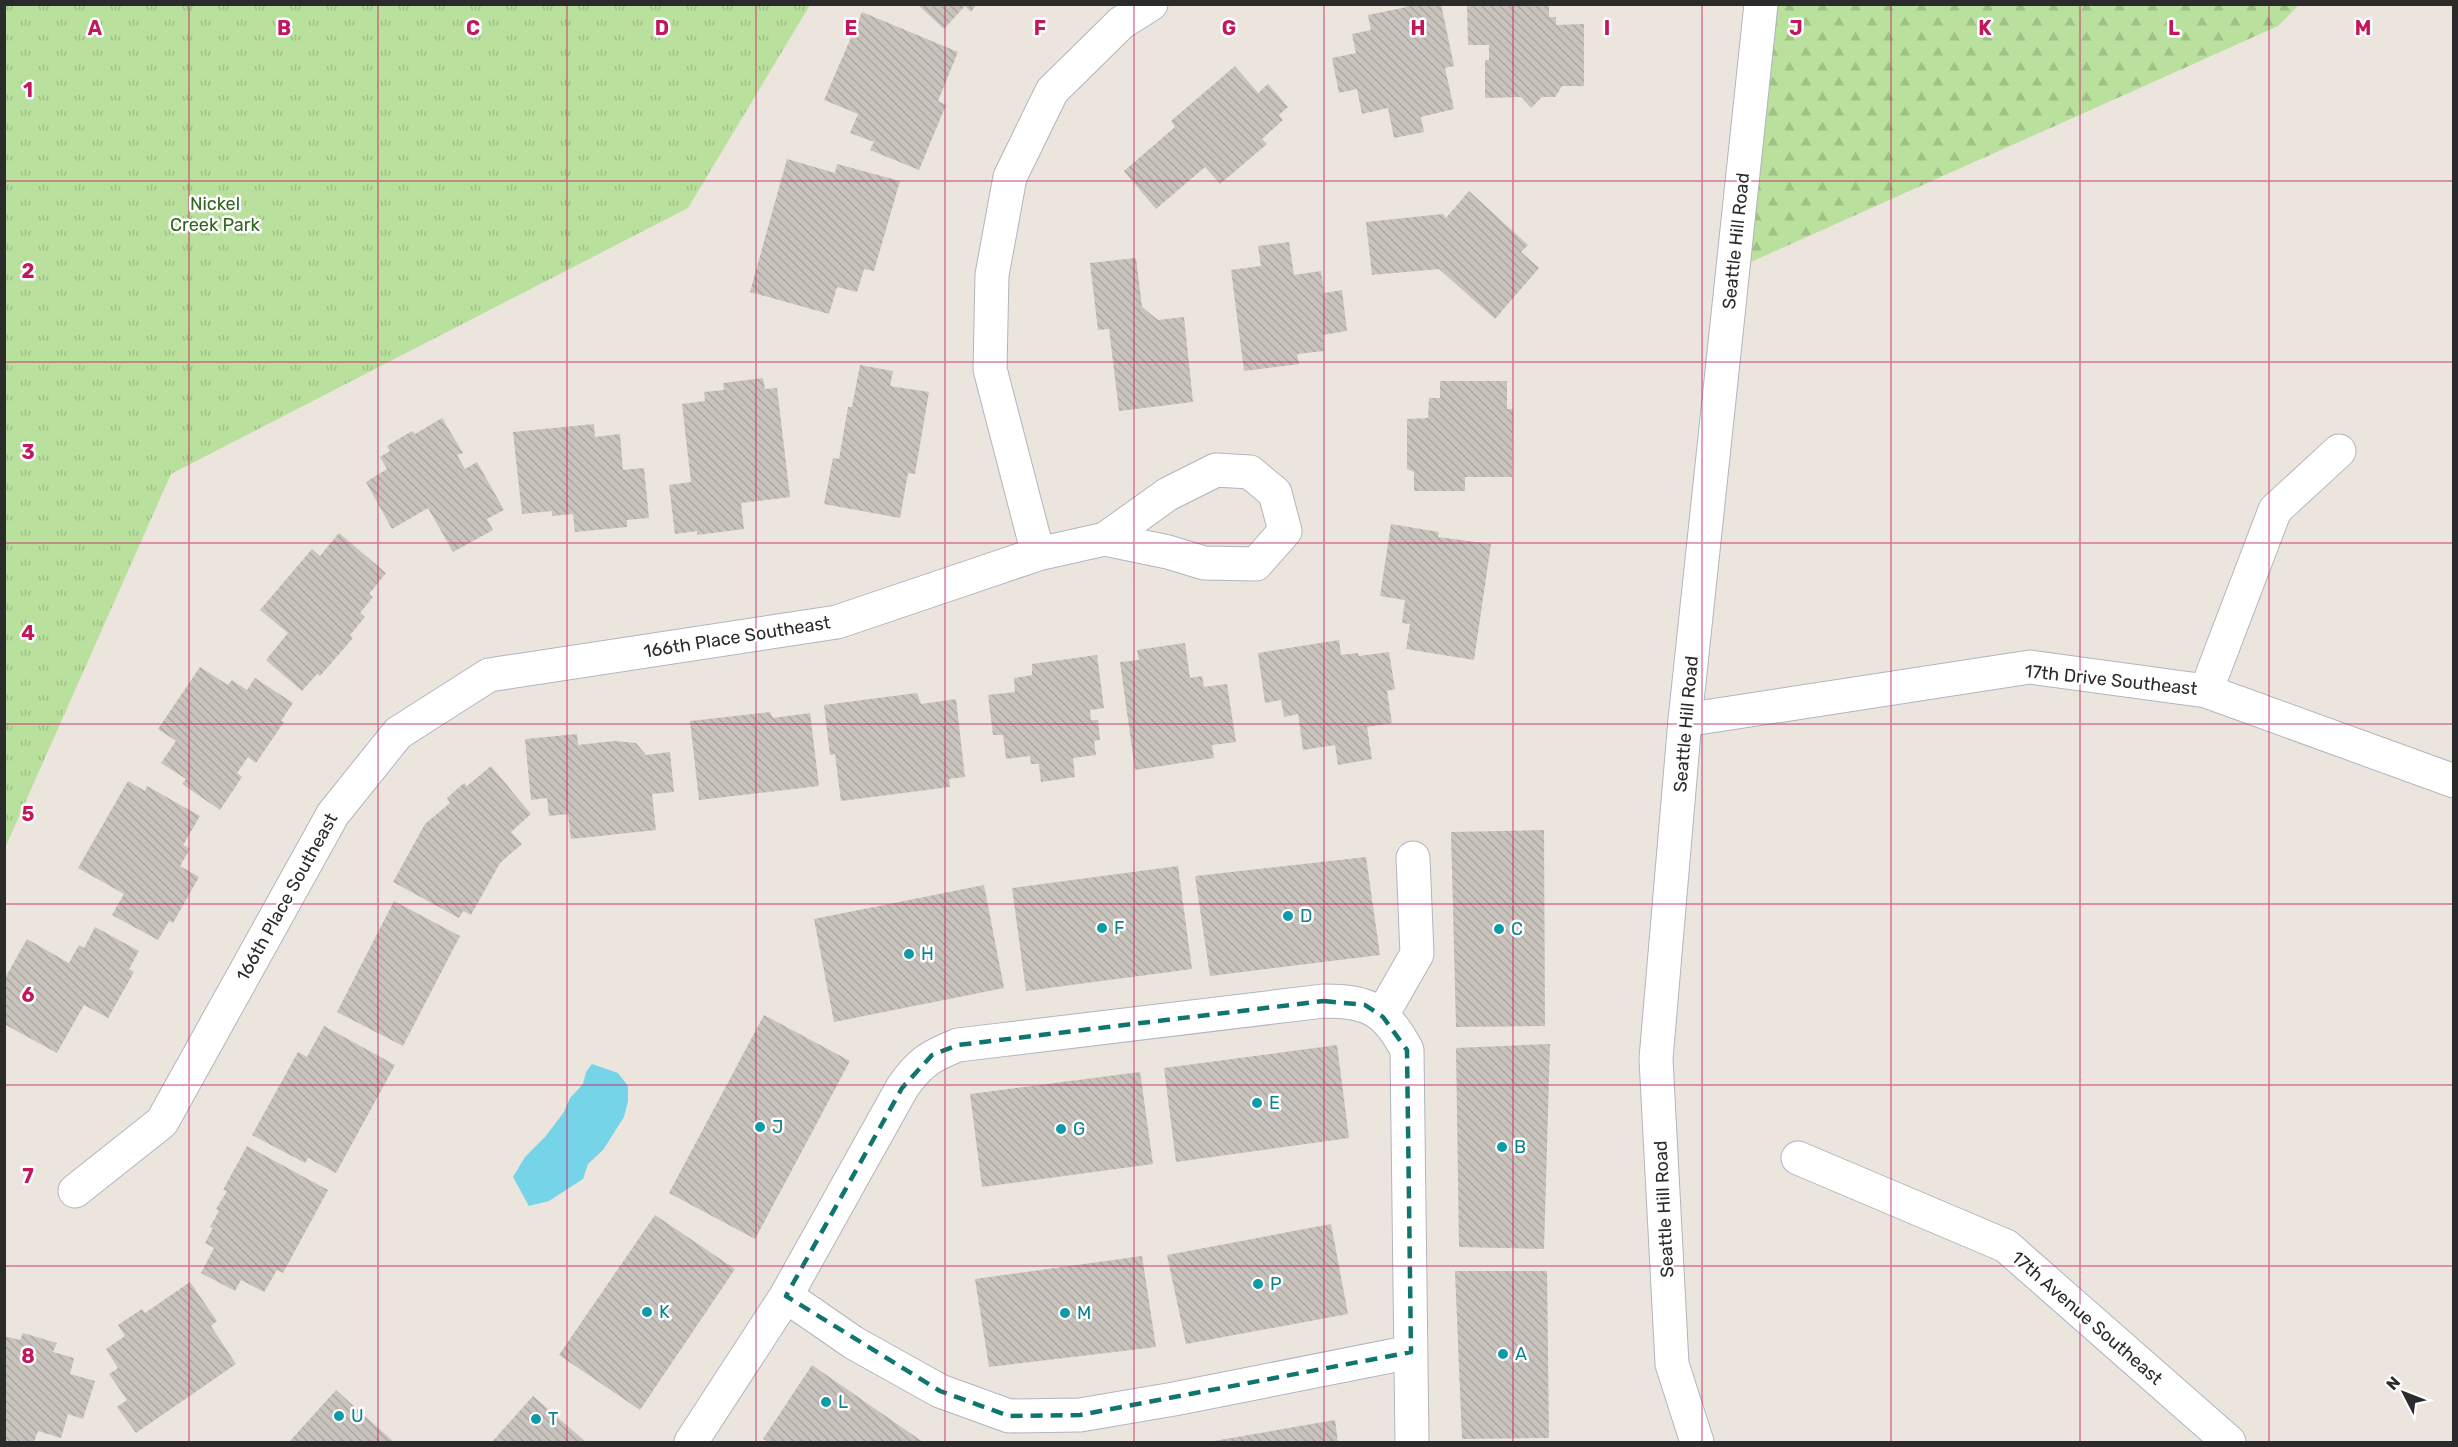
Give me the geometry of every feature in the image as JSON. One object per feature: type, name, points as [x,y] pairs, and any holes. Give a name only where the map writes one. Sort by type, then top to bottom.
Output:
[{"type":"street","points":[[1038,554],[990,369],[992,275],[1010,177],[1052,91],[1121,23],[1151,4]]},
{"type":"street","name":"Seattle Hill Road","points":[[1697,1443],[1672,1364],[1656,1059],[1685,720],[1761,4]]},
{"type":"street","points":[[2206,691],[2275,510],[2339,451]]},
{"type":"street","points":[[1216,470],[1250,472],[1275,493],[1285,531],[1256,564],[1204,563],[1168,552],[1105,539],[1168,494],[1216,470]]},
{"type":"street","name":"166th Place Southeast","points":[[75,1191],[162,1122],[333,814],[398,733],[489,675],[837,622],[1038,554],[1105,539]]},
{"type":"street","name":"17th Drive Southeast","points":[[1685,720],[2030,667],[2206,691],[2454,781]]},
{"type":"street","points":[[1382,1016],[1417,954],[1413,858]]},
{"type":"street","points":[[691,1443],[786,1296],[902,1088],[914,1070],[932,1055],[958,1046],[1324,1000],[1365,1005],[1382,1016],[1399,1035],[1407,1050],[1412,1443]]},
{"type":"street","name":"17th Avenue Southeast","points":[[1798,1158],[2006,1246],[2229,1443]]},
{"type":"street","points":[[786,1296],[855,1342],[940,1391],[1009,1416],[1080,1415],[1174,1399],[1411,1352]]},
{"type":"highlighted area","points":[[1324,1001],[1365,1005],[1383,1017],[1407,1050],[1411,1352],[1080,1415],[1009,1416],[940,1391],[786,1296],[902,1088],[932,1055],[958,1045]]},
{"type":"green space","name":"Nickel Creek Park","points":[[5,4],[810,5],[688,208],[171,474],[5,848]]},
{"type":"green space","points":[[1761,5],[2299,5],[2278,26],[1733,270]]},
{"type":"water","points":[[592,1064],[618,1073],[628,1086],[628,1101],[624,1117],[603,1150],[588,1164],[583,1179],[549,1201],[529,1206],[513,1177],[525,1157],[545,1137],[564,1112],[570,1098],[583,1084],[586,1072]]},
{"type":"building","points":[[917,4],[977,4],[971,12],[965,6],[944,29]]},
{"type":"building","points":[[1406,4],[1441,4],[1454,66],[1445,68],[1454,109],[1421,117],[1424,132],[1394,138],[1388,108],[1362,114],[1357,89],[1339,93],[1332,58],[1356,53],[1352,34],[1371,30],[1368,15],[1407,7]]},
{"type":"building","points":[[1467,5],[1549,5],[1549,17],[1556,17],[1556,25],[1584,24],[1584,86],[1562,86],[1555,97],[1542,97],[1531,108],[1521,97],[1485,98],[1485,60],[1489,60],[1489,45],[1468,45]]},
{"type":"building","points":[[862,12],[958,52],[938,101],[946,105],[919,170],[870,150],[874,142],[850,133],[858,114],[824,100]]},
{"type":"building","points":[[1235,66],[1258,93],[1268,84],[1288,107],[1279,115],[1283,120],[1262,139],[1267,144],[1220,184],[1205,167],[1156,209],[1124,171],[1175,127],[1171,121]]},
{"type":"building","points":[[787,159],[835,173],[837,164],[900,181],[874,271],[864,269],[857,292],[837,287],[829,314],[750,292]]},
{"type":"building","points":[[1469,191],[1528,245],[1521,252],[1539,268],[1495,319],[1439,269],[1372,275],[1366,222],[1443,214],[1446,218]]},
{"type":"building","points":[[1289,242],[1294,275],[1321,271],[1324,293],[1342,290],[1347,331],[1323,335],[1324,351],[1297,354],[1299,364],[1244,371],[1231,270],[1261,266],[1258,246]]},
{"type":"building","points":[[1136,258],[1142,307],[1158,320],[1184,317],[1193,402],[1119,411],[1109,329],[1098,330],[1090,263]]},
{"type":"building","points":[[860,365],[893,371],[890,386],[929,392],[915,474],[908,473],[900,518],[824,504],[833,458],[839,459],[848,407],[852,407]]},
{"type":"building","points":[[763,378],[765,389],[777,388],[790,497],[741,503],[744,529],[697,535],[697,531],[675,534],[669,485],[691,482],[682,404],[705,401],[704,392],[724,390],[723,383]]},
{"type":"building","points":[[1440,381],[1507,381],[1507,409],[1513,409],[1512,477],[1465,477],[1465,491],[1414,491],[1414,472],[1407,469],[1407,419],[1428,418],[1429,398],[1440,398]]},
{"type":"building","points":[[442,418],[463,453],[457,455],[465,469],[477,462],[504,510],[487,519],[493,530],[453,552],[428,508],[392,529],[366,482],[387,469],[380,457],[390,451],[387,446],[412,431],[415,434]]},
{"type":"building","points":[[594,424],[595,437],[620,434],[623,470],[644,468],[649,518],[627,520],[627,527],[575,532],[573,514],[552,516],[552,511],[522,514],[513,432]]},
{"type":"building","points":[[1391,524],[1439,532],[1438,537],[1491,544],[1474,660],[1406,649],[1410,624],[1402,623],[1405,600],[1380,596]]},
{"type":"building","points":[[339,533],[386,573],[369,594],[373,597],[360,613],[365,617],[350,635],[353,638],[320,676],[317,674],[302,691],[266,660],[288,633],[260,610],[312,549],[320,556]]},
{"type":"building","points":[[1339,640],[1341,655],[1358,653],[1359,656],[1389,652],[1395,689],[1387,691],[1392,723],[1367,727],[1372,759],[1338,765],[1335,745],[1303,750],[1298,714],[1284,717],[1281,700],[1265,703],[1258,653]]},
{"type":"building","points":[[1185,643],[1190,678],[1202,676],[1204,687],[1227,684],[1236,742],[1212,745],[1214,758],[1135,770],[1120,662],[1139,660],[1137,650]]},
{"type":"building","points":[[1097,655],[1104,708],[1090,710],[1091,720],[1098,720],[1100,740],[1094,741],[1096,755],[1073,758],[1075,777],[1041,782],[1039,764],[1031,764],[1030,756],[1006,759],[1003,735],[993,735],[988,695],[1015,692],[1014,678],[1032,675],[1032,664]]},
{"type":"building","points":[[200,667],[228,685],[232,680],[247,690],[255,678],[293,703],[281,721],[284,722],[256,763],[248,757],[237,773],[242,777],[220,810],[182,784],[186,779],[161,763],[176,741],[158,729]]},
{"type":"building","points":[[917,693],[921,704],[956,699],[965,777],[949,779],[950,787],[841,801],[835,754],[830,755],[824,705]]},
{"type":"building","points":[[770,712],[773,718],[810,713],[819,786],[699,800],[690,721]]},
{"type":"building","points":[[577,734],[578,745],[614,741],[636,743],[646,755],[670,752],[674,792],[652,794],[656,830],[571,839],[568,814],[549,816],[547,798],[531,800],[525,739]]},
{"type":"building","points":[[491,766],[531,814],[511,832],[522,844],[500,863],[471,915],[463,911],[459,918],[393,882],[425,824],[450,803],[447,798],[464,783],[467,786]]},
{"type":"building","points":[[128,781],[145,791],[147,786],[200,816],[183,845],[190,849],[180,866],[199,877],[173,923],[169,921],[158,940],[112,915],[124,894],[78,868]]},
{"type":"building","name":"C","points":[[1544,830],[1545,1026],[1456,1027],[1451,832]]},
{"type":"building","name":"D","points":[[1366,857],[1380,955],[1210,976],[1195,876]]},
{"type":"building","name":"F","points":[[1178,866],[1192,969],[1026,991],[1012,888]]},
{"type":"building","name":"H","points":[[984,885],[1004,988],[834,1022],[814,919]]},
{"type":"building","points":[[394,901],[460,936],[403,1046],[337,1012]]},
{"type":"building","points":[[95,927],[139,951],[129,969],[134,972],[108,1018],[84,1005],[57,1053],[4,1024],[4,980],[27,939],[69,963],[79,945],[84,948]]},
{"type":"building","name":"J","points":[[764,1015],[850,1061],[755,1239],[669,1193]]},
{"type":"building","points":[[324,1026],[395,1065],[336,1173],[308,1158],[305,1163],[252,1135],[298,1052],[307,1057]]},
{"type":"building","name":"B","points":[[1550,1044],[1544,1249],[1459,1247],[1456,1048]]},
{"type":"building","name":"E","points":[[1337,1045],[1349,1138],[1176,1162],[1164,1068]]},
{"type":"building","name":"G","points":[[1140,1072],[1153,1164],[982,1187],[970,1094]]},
{"type":"building","points":[[247,1146],[328,1190],[283,1273],[277,1270],[264,1292],[241,1280],[235,1291],[201,1273],[214,1248],[205,1243],[213,1228],[210,1227],[219,1211],[216,1209],[227,1191],[223,1190]]},
{"type":"building","name":"K","points":[[655,1215],[735,1269],[640,1410],[559,1355]]},
{"type":"building","name":"P","points":[[1331,1224],[1348,1314],[1186,1344],[1167,1255]]},
{"type":"building","name":"M","points":[[1142,1256],[1156,1347],[989,1367],[975,1279]]},
{"type":"building","name":"A","points":[[1455,1271],[1547,1271],[1549,1438],[1462,1439]]},
{"type":"building","points":[[190,1282],[217,1321],[211,1326],[236,1364],[136,1433],[117,1407],[127,1400],[109,1374],[118,1368],[106,1349],[125,1336],[118,1325],[142,1309],[145,1313]]},
{"type":"building","points":[[23,1333],[57,1343],[53,1352],[74,1358],[70,1374],[95,1381],[83,1419],[68,1414],[61,1438],[38,1431],[34,1442],[4,1442],[4,1336],[20,1340]]},
{"type":"building","name":"L","points":[[812,1365],[923,1442],[769,1442],[763,1439]]},
{"type":"building","name":"U","points":[[336,1390],[394,1442],[289,1442]]},
{"type":"building","name":"T","points":[[533,1396],[586,1442],[492,1442]]},
{"type":"building","points":[[1335,1420],[1338,1442],[1214,1442],[1214,1441]]},
{"type":"place","name":"D","points":[[1288,916]]},
{"type":"place","name":"F","points":[[1102,928]]},
{"type":"place","name":"C","points":[[1499,929]]},
{"type":"place","name":"H","points":[[909,954]]},
{"type":"place","name":"E","points":[[1257,1103]]},
{"type":"place","name":"J","points":[[760,1127]]},
{"type":"place","name":"G","points":[[1061,1129]]},
{"type":"place","name":"B","points":[[1502,1147]]},
{"type":"place","name":"P","points":[[1258,1284]]},
{"type":"place","name":"K","points":[[647,1312]]},
{"type":"place","name":"M","points":[[1065,1313]]},
{"type":"place","name":"A","points":[[1503,1354]]},
{"type":"place","name":"L","points":[[826,1402]]},
{"type":"place","name":"U","points":[[339,1416]]},
{"type":"place","name":"T","points":[[536,1419]]}]
